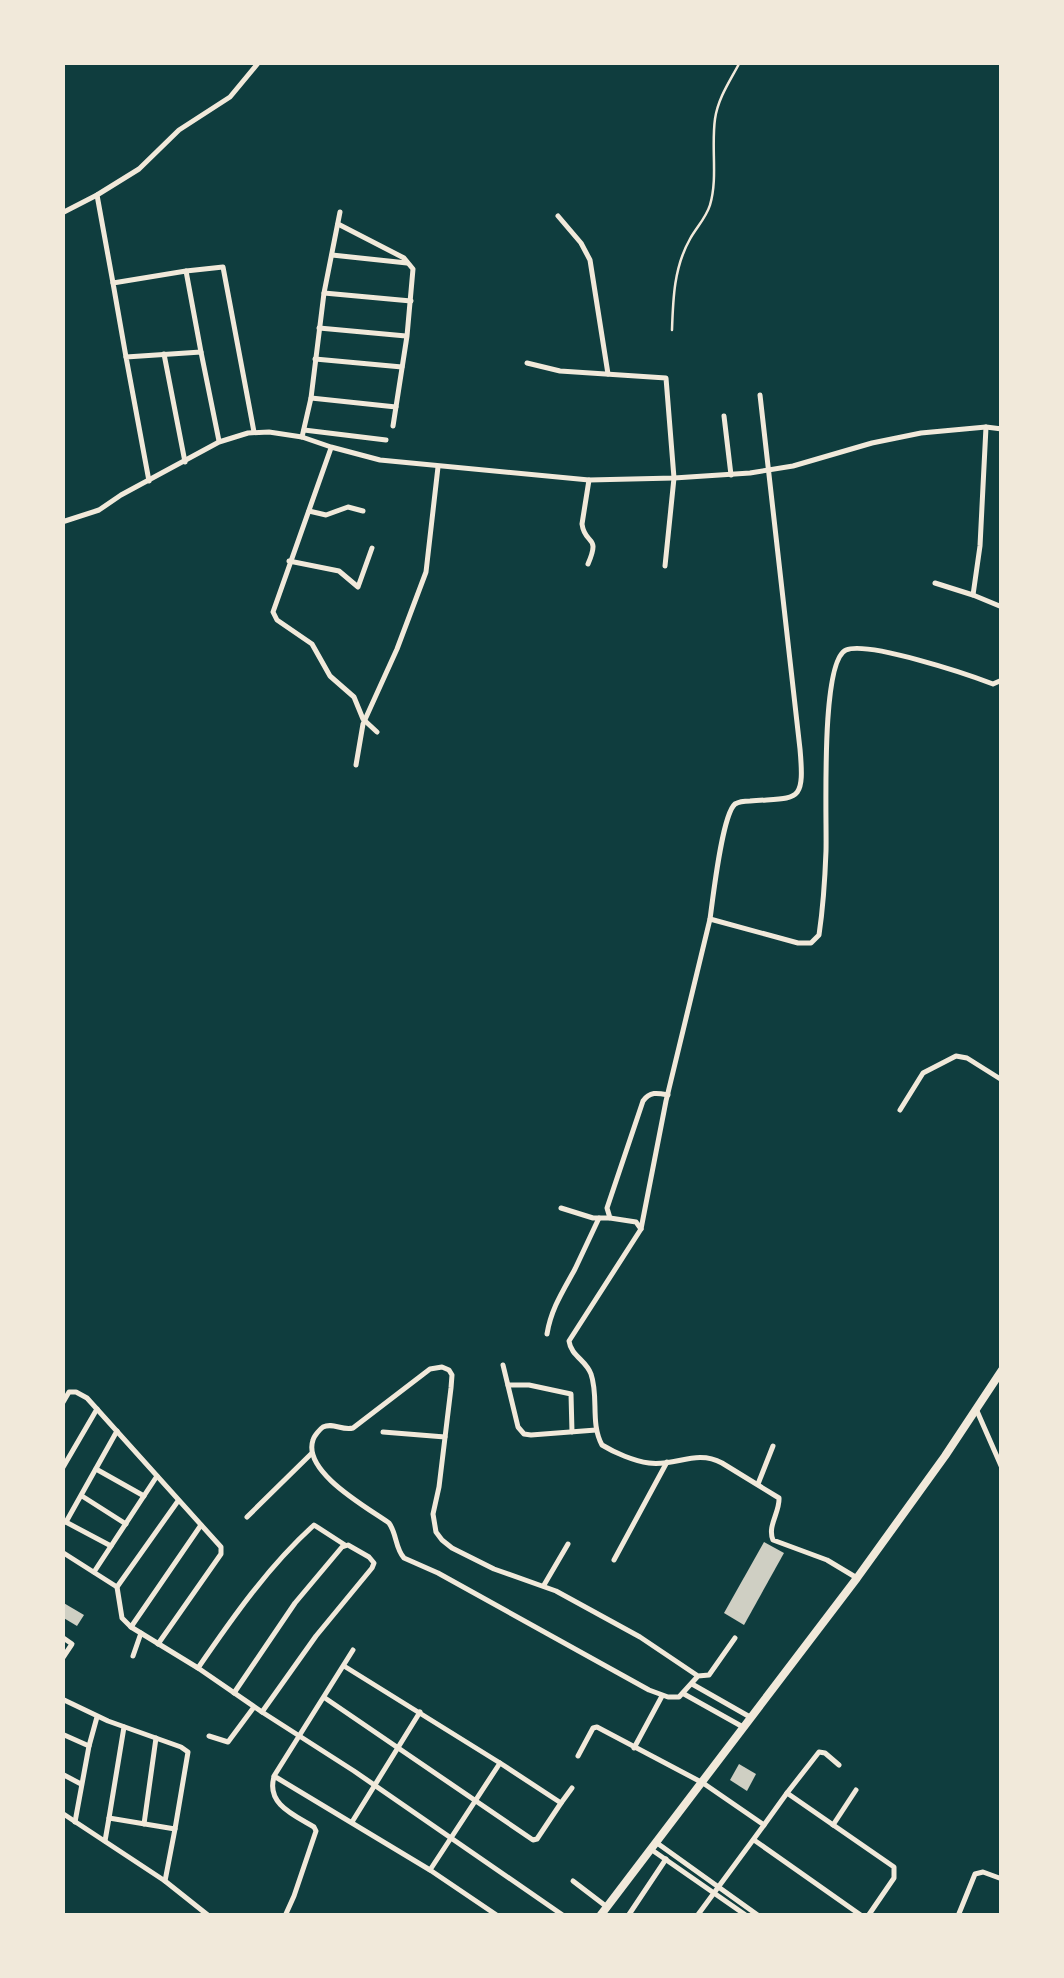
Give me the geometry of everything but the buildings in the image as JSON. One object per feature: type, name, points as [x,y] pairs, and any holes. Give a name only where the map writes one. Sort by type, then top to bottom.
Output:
[{"type":"highway","points":[[600,1916],[856,1578],[1002,1370]]},
{"type":"street","points":[[62,212],[139,169],[179,130],[230,97],[260,62]]},
{"type":"street","points":[[98,195],[149,481]]},
{"type":"street","points":[[303,433],[340,212]]},
{"type":"street","points":[[558,216],[590,260],[608,374]]},
{"type":"street","points":[[338,224],[404,258],[414,277],[393,426]]},
{"type":"street","points":[[332,255],[410,263]]},
{"type":"street","points":[[113,283],[223,267],[254,432]]},
{"type":"street","points":[[186,271],[219,442]]},
{"type":"street","points":[[324,294],[412,301]]},
{"type":"street","points":[[319,328],[407,336]]},
{"type":"street","points":[[126,356],[201,352]]},
{"type":"street","points":[[164,354],[185,462]]},
{"type":"street","points":[[316,359],[402,367]]},
{"type":"street","points":[[527,363],[560,372],[666,378],[674,478],[665,566]]},
{"type":"street","points":[[760,395],[802,784],[788,800],[741,802],[731,810],[641,1228],[569,1341],[570,1349],[591,1372],[596,1430],[600,1443],[607,1449],[651,1464],[710,1457],[780,1499],[770,1532],[774,1540],[828,1560],[856,1578]]},
{"type":"street","points":[[310,398],[396,407]]},
{"type":"street","points":[[724,416],[731,475]]},
{"type":"street","points":[[973,595],[980,546],[986,427]]},
{"type":"street","points":[[303,433],[331,447],[380,460],[589,480],[768,471],[901,436],[950,429],[1002,429]]},
{"type":"street","points":[[62,522],[99,510],[219,442],[254,432],[386,440]]},
{"type":"street","points":[[331,447],[274,614],[312,644],[330,676],[356,700],[364,721],[377,732]]},
{"type":"street","points":[[356,765],[364,721],[424,578],[438,467]]},
{"type":"street","points":[[588,564],[594,544],[582,524],[589,480]]},
{"type":"street","points":[[308,510],[326,515],[348,508],[364,511]]},
{"type":"street","points":[[290,561],[339,571],[358,588],[372,548]]},
{"type":"street","points":[[935,583],[1002,607]]},
{"type":"street","points":[[710,919],[798,943],[811,943],[818,936],[826,854],[828,721],[834,664],[842,652],[852,648],[874,649],[993,684],[1002,680]]},
{"type":"street","points":[[900,1110],[922,1073],[956,1056],[968,1058],[1002,1080]]},
{"type":"street","points":[[612,1218],[607,1208],[646,1096],[668,1095]]},
{"type":"street","points":[[561,1208],[593,1218],[636,1222],[641,1228]]},
{"type":"street","points":[[547,1334],[556,1302],[599,1218]]},
{"type":"street","points":[[503,1365],[518,1427],[524,1434],[596,1430]]},
{"type":"street","points":[[698,1676],[640,1638],[544,1586],[478,1562],[452,1548],[436,1532],[434,1514],[452,1375],[449,1370],[437,1367],[353,1428],[324,1427],[313,1440],[316,1464],[331,1482],[389,1524],[404,1558],[662,1696],[680,1697],[698,1676],[709,1674],[734,1638]]},
{"type":"street","points":[[508,1385],[570,1394],[572,1432]]},
{"type":"street","points":[[62,1404],[69,1392],[88,1398],[220,1544],[222,1552],[158,1644]]},
{"type":"street","points":[[976,1408],[1002,1468]]},
{"type":"street","points":[[62,1469],[97,1409]]},
{"type":"street","points":[[111,1546],[64,1521],[116,1431]]},
{"type":"street","points":[[383,1432],[445,1438]]},
{"type":"street","points":[[758,1484],[773,1446]]},
{"type":"street","points":[[246,1517],[312,1453]]},
{"type":"street","points":[[614,1560],[667,1462]]},
{"type":"street","points":[[96,1468],[144,1496]]},
{"type":"street","points":[[94,1572],[158,1476]]},
{"type":"street","points":[[80,1496],[126,1524]]},
{"type":"street","points":[[178,1501],[117,1586],[122,1618],[564,1916]]},
{"type":"street","points":[[131,1627],[201,1525]]},
{"type":"street","points":[[198,1668],[255,1589],[314,1525],[370,1557],[374,1565],[262,1712]]},
{"type":"street","points":[[544,1586],[568,1544]]},
{"type":"street","points":[[234,1692],[295,1603],[345,1545]]},
{"type":"street","points":[[62,1552],[117,1586]]},
{"type":"street","points":[[133,1656],[140,1633]]},
{"type":"street","points":[[62,1637],[72,1643],[62,1659]]},
{"type":"street","points":[[285,1916],[316,1831],[275,1798],[271,1790],[274,1776],[353,1650]]},
{"type":"street","points":[[344,1666],[561,1803]]},
{"type":"street","points":[[692,1684],[751,1717]]},
{"type":"street","points":[[684,1694],[743,1727]]},
{"type":"street","points":[[634,1748],[662,1696]]},
{"type":"street","points":[[62,1698],[188,1752],[166,1881]]},
{"type":"street","points":[[325,1698],[534,1840],[572,1788]]},
{"type":"street","points":[[209,1736],[228,1742],[254,1707]]},
{"type":"street","points":[[352,1822],[420,1712]]},
{"type":"street","points":[[75,1822],[97,1716]]},
{"type":"street","points":[[104,1841],[124,1727]]},
{"type":"street","points":[[578,1756],[594,1727],[703,1783],[764,1825]]},
{"type":"street","points":[[62,1734],[88,1746]]},
{"type":"street","points":[[144,1824],[156,1738]]},
{"type":"street","points":[[697,1916],[819,1752],[839,1765]]},
{"type":"street","points":[[430,1870],[500,1763]]},
{"type":"street","points":[[62,1774],[81,1784]]},
{"type":"street","points":[[274,1776],[498,1916]]},
{"type":"street","points":[[833,1825],[856,1790]]},
{"type":"street","points":[[754,1840],[865,1916],[894,1878],[895,1870],[787,1793]]},
{"type":"street","points":[[62,1812],[166,1881],[209,1916]]},
{"type":"street","points":[[109,1818],[175,1829]]},
{"type":"street","points":[[654,1847],[666,1859],[759,1916]]},
{"type":"street","points":[[654,1847],[748,1916]]},
{"type":"street","points":[[628,1916],[666,1859]]},
{"type":"street","points":[[958,1916],[976,1874],[984,1872],[1002,1879]]},
{"type":"street","points":[[573,1880],[606,1907]]},
{"type":"path","points":[[672,330],[679,266],[688,241],[710,208],[718,106],[740,62]]}]
